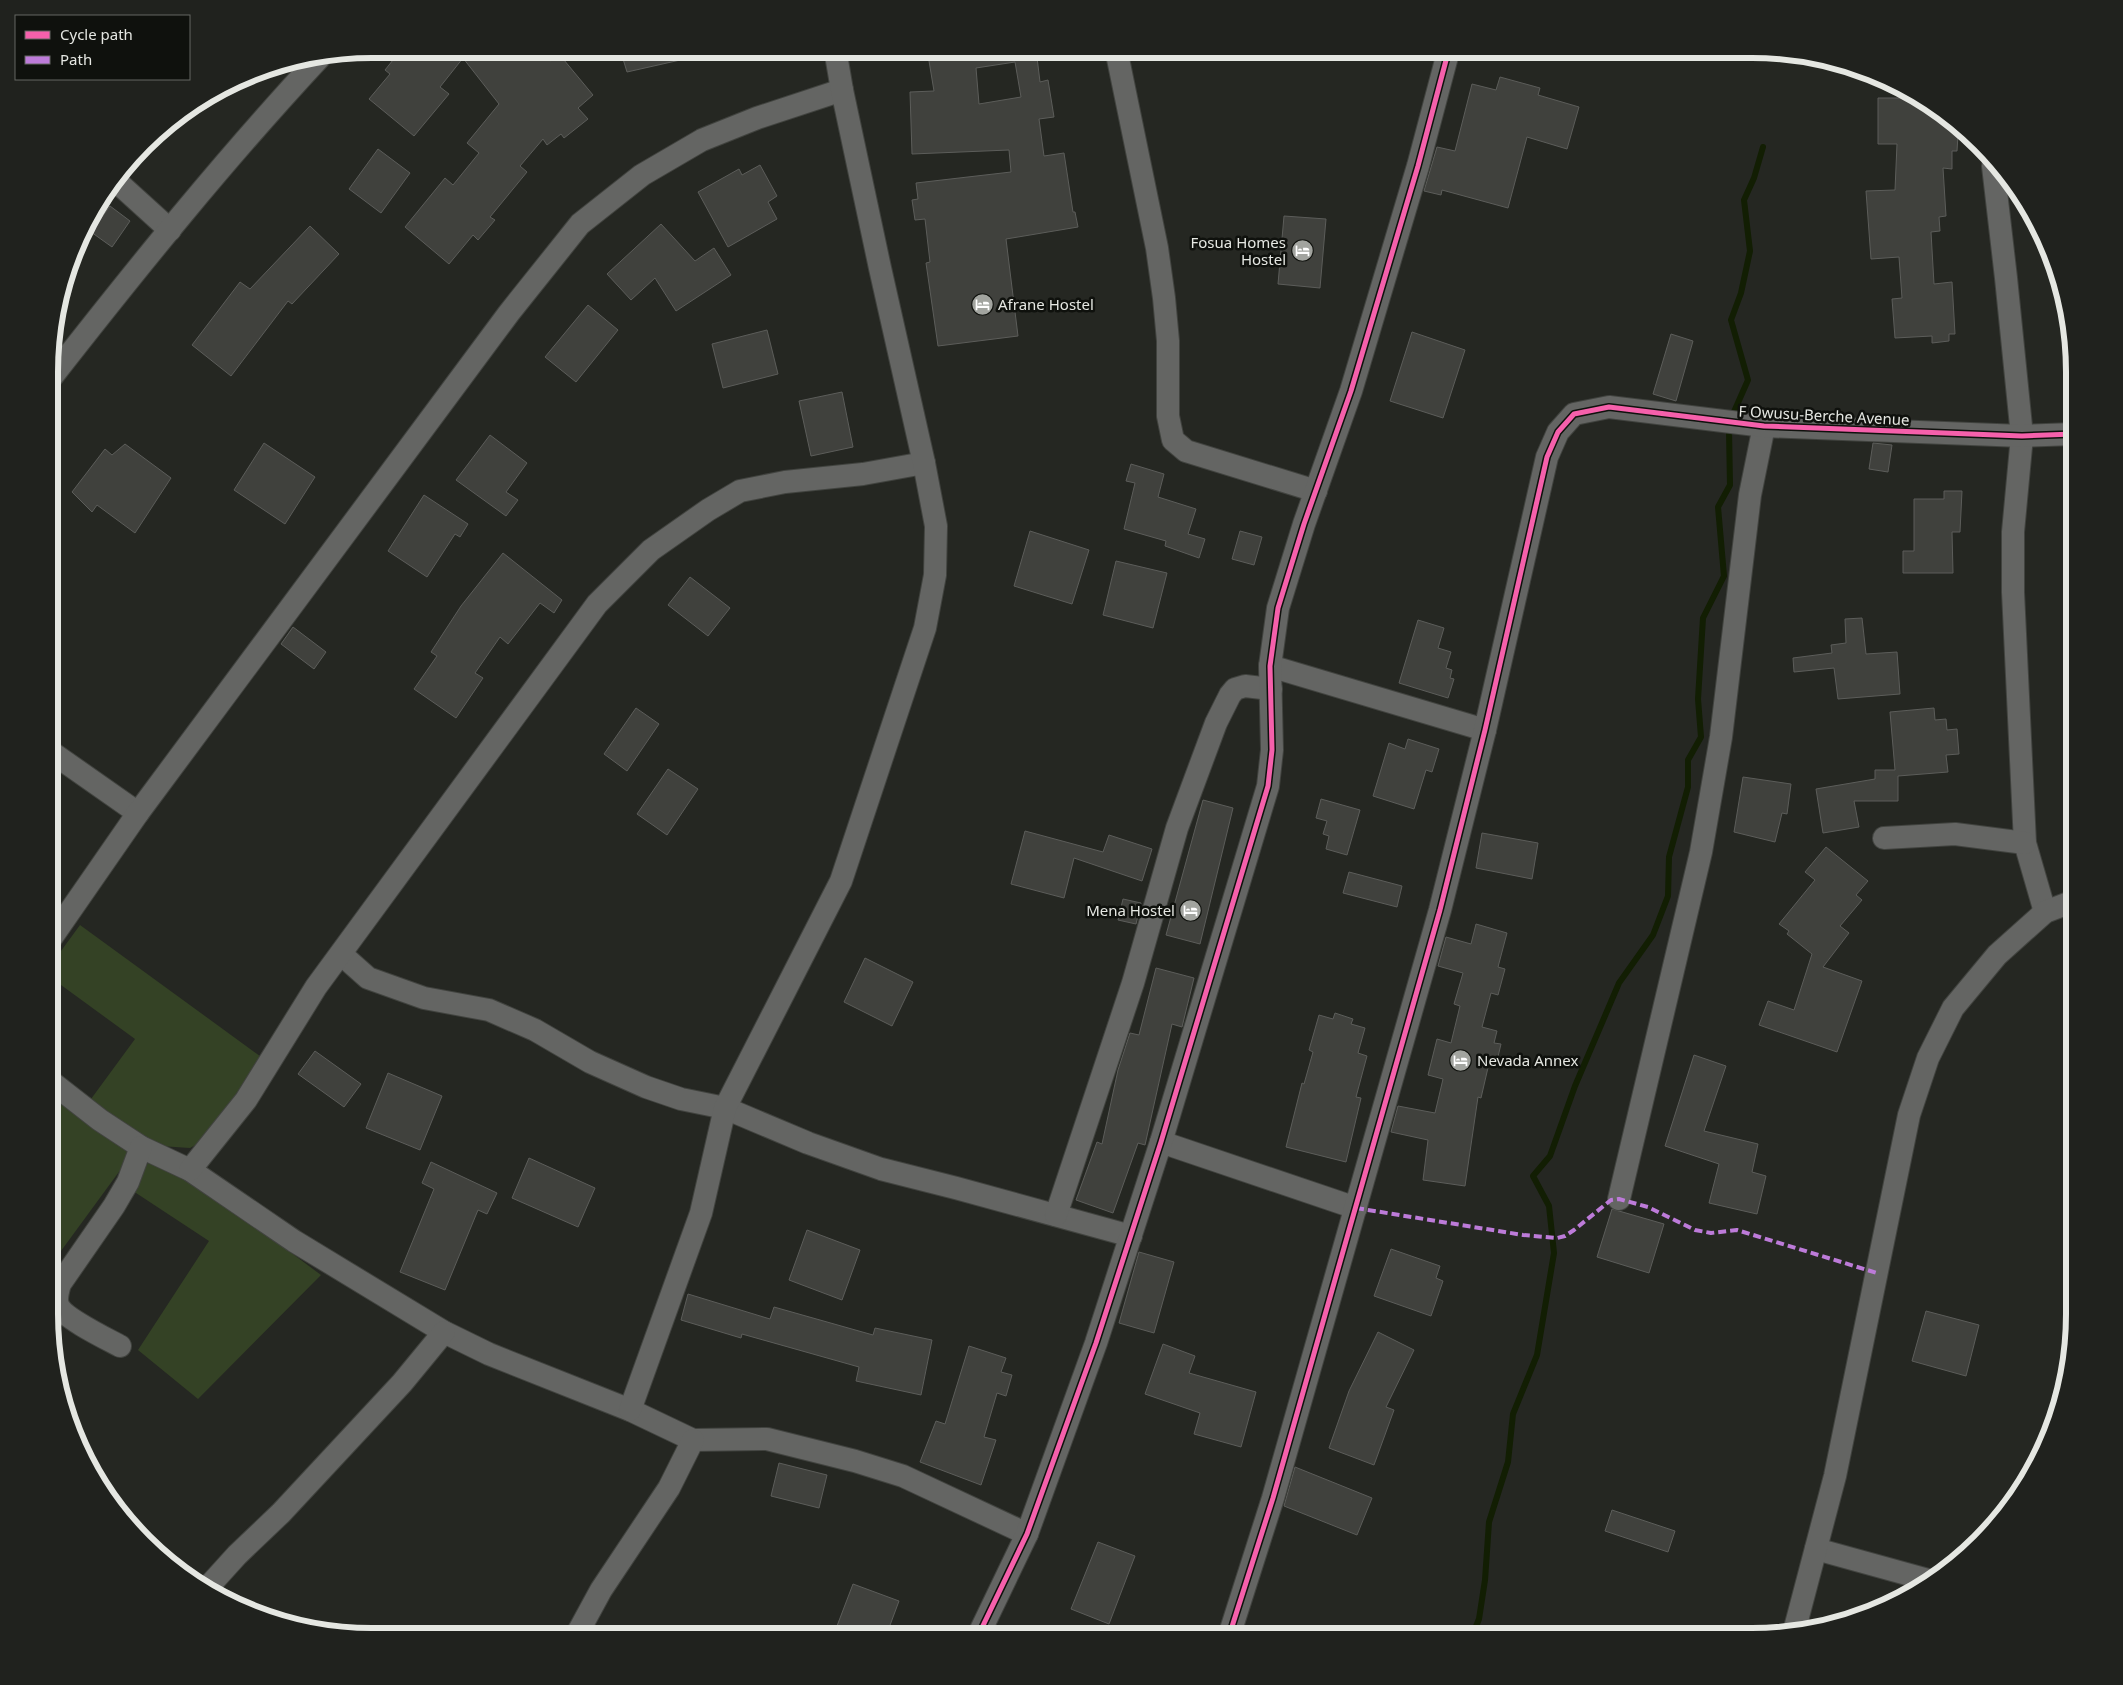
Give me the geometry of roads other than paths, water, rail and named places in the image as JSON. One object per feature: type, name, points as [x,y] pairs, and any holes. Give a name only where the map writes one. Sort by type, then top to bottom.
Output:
[{"type":"street","points":[[630,1410],[701,1213],[725,1108],[841,881],[925,628],[935,575],[936,526],[837,58]]},
{"type":"street","points":[[1118,58],[1160,265],[1168,341],[1168,416],[1173,440],[1186,451],[1316,492]]},
{"type":"street","points":[[982,1628],[1027,1534],[1096,1343],[1161,1142],[1268,786],[1272,750],[1270,666],[1278,608],[1304,524],[1354,382],[1418,166],[1447,58]]},
{"type":"street","points":[[58,370],[170,230],[258,124],[314,63]]},
{"type":"street","points":[[58,928],[138,813],[509,313],[580,224],[642,175],[702,140],[757,118],[842,90]]},
{"type":"street","points":[[1994,171],[2022,436],[2013,532],[2013,592],[2025,843],[2045,912]]},
{"type":"street","points":[[119,184],[170,230]]},
{"type":"street","name":"F Owusu-Berche Avenue","points":[[1485,730],[1547,457],[1558,432],[1574,414],[1609,407],[1764,426],[2022,436],[2066,434]]},
{"type":"street","points":[[1619,1199],[1701,852],[1721,737],[1750,495],[1764,426]]},
{"type":"street","points":[[190,1170],[246,1100],[316,987],[598,604],[651,550],[708,510],[740,491],[785,482],[862,474],[924,463]]},
{"type":"street","points":[[1232,1628],[1273,1498],[1356,1208],[1440,910],[1485,730],[1270,666]]},
{"type":"street","points":[[1056,1216],[1133,983],[1177,828],[1216,723],[1235,689],[1245,686],[1271,690]]},
{"type":"street","points":[[58,757],[138,813]]},
{"type":"street","points":[[1884,838],[1955,834],[2025,843]]},
{"type":"street","points":[[1795,1624],[1835,1476],[1908,1115],[1928,1058],[1952,1008],[1997,955],[2045,912],[2066,904]]},
{"type":"street","points":[[341,954],[368,978],[424,998],[490,1010],[536,1030],[590,1062],[646,1087],[681,1099],[725,1108],[808,1143],[881,1169],[1131,1236]]},
{"type":"street","points":[[58,1087],[100,1120],[141,1146],[190,1170],[294,1241],[444,1332],[489,1354],[630,1410],[693,1440],[767,1439],[845,1458],[902,1476],[1027,1534]]},
{"type":"street","points":[[1161,1142],[1356,1208]]},
{"type":"street","points":[[58,1291],[60,1284],[119,1198],[128,1182],[141,1146]]},
{"type":"street","points":[[58,1302],[59,1308],[69,1316],[120,1346]]},
{"type":"street","points":[[211,1584],[281,1513],[402,1383],[444,1332]]},
{"type":"street","points":[[581,1628],[602,1590],[669,1488],[693,1440]]},
{"type":"street","points":[[1816,1549],[1921,1578]]},
{"type":"waterway","points":[[1733,414],[1748,380],[1731,320],[1741,293],[1750,251],[1744,200],[1754,178],[1763,147]]},
{"type":"waterway","points":[[1475,1628],[1479,1619],[1485,1580],[1489,1522],[1508,1462],[1513,1414],[1537,1355],[1554,1253],[1549,1206],[1533,1176],[1550,1156],[1575,1086],[1619,983],[1653,935],[1668,896],[1669,857],[1688,787],[1688,760],[1701,737],[1698,699],[1703,618],[1724,576],[1718,507],[1730,485],[1729,430]]},
{"type":"place","name":"Fosua Homes Hostel","points":[[1302,251]]},
{"type":"place","name":"Afrane Hostel","points":[[982,304]]},
{"type":"place","name":"Mena Hostel","points":[[1191,910]]},
{"type":"place","name":"Nevada Annex","points":[[1461,1060]]}]
